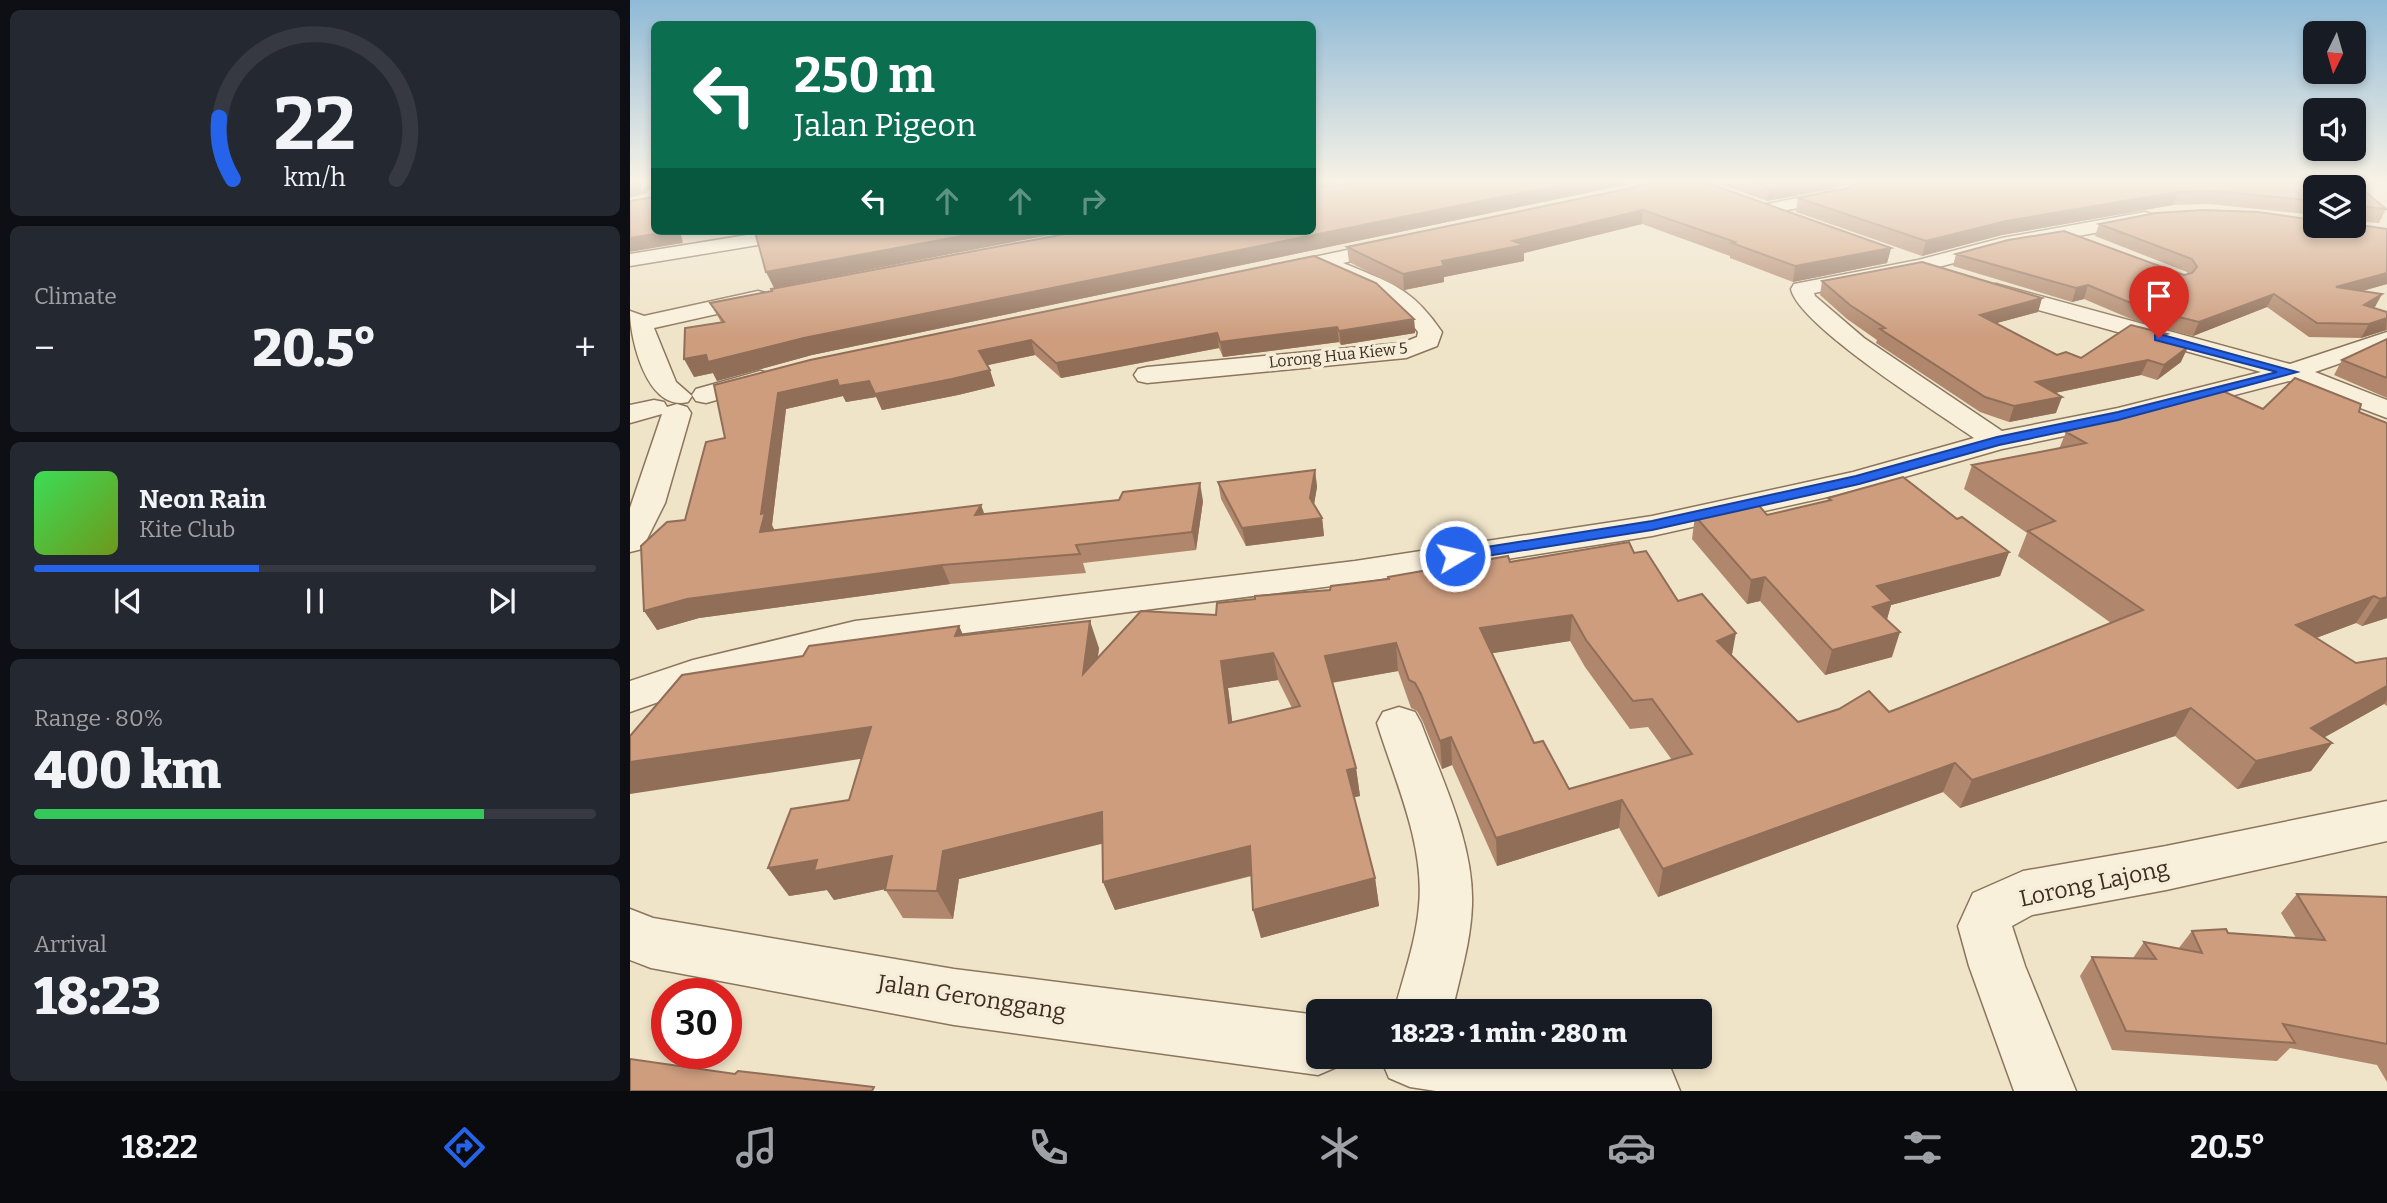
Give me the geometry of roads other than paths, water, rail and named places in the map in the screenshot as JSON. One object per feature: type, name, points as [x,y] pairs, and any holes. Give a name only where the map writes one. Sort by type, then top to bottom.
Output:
[{"type":"street","points":[[1997,441],[1855,343],[1808,303],[1802,289],[1856,280],[2002,244],[2055,234]]},
{"type":"street","points":[[2062,234],[2095,247]]},
{"type":"street","points":[[630,260],[783,235]]},
{"type":"street","points":[[1254,275],[1417,241]]},
{"type":"street","points":[[1887,254],[2087,318],[2291,372],[2387,410]]},
{"type":"street","name":"Lorong Hua Kiew 5","points":[[1147,375],[1406,350],[1428,341],[1430,332],[1419,314],[1399,294],[1321,261]]},
{"type":"street","points":[[630,542],[649,503],[664,386],[633,322],[783,293]]},
{"type":"street","points":[[630,697],[693,674],[855,634],[1355,572],[1652,526],[1859,480],[1997,441],[2118,416],[2291,372],[2387,339]]},
{"type":"street","points":[[660,408],[701,406],[708,399],[706,395],[778,374]]},
{"type":"street","points":[[1399,723],[1442,861],[1446,891],[1443,924],[1426,999]]},
{"type":"street","name":"Lorong Lajong","points":[[2045,1091],[1984,926],[1992,910],[2023,894],[2166,868],[2387,821]]},
{"type":"street","name":"Jalan Geronggang","points":[[637,947],[954,997],[1306,1043]]},
{"type":"street","points":[[1495,1069],[1649,1091]]}]
